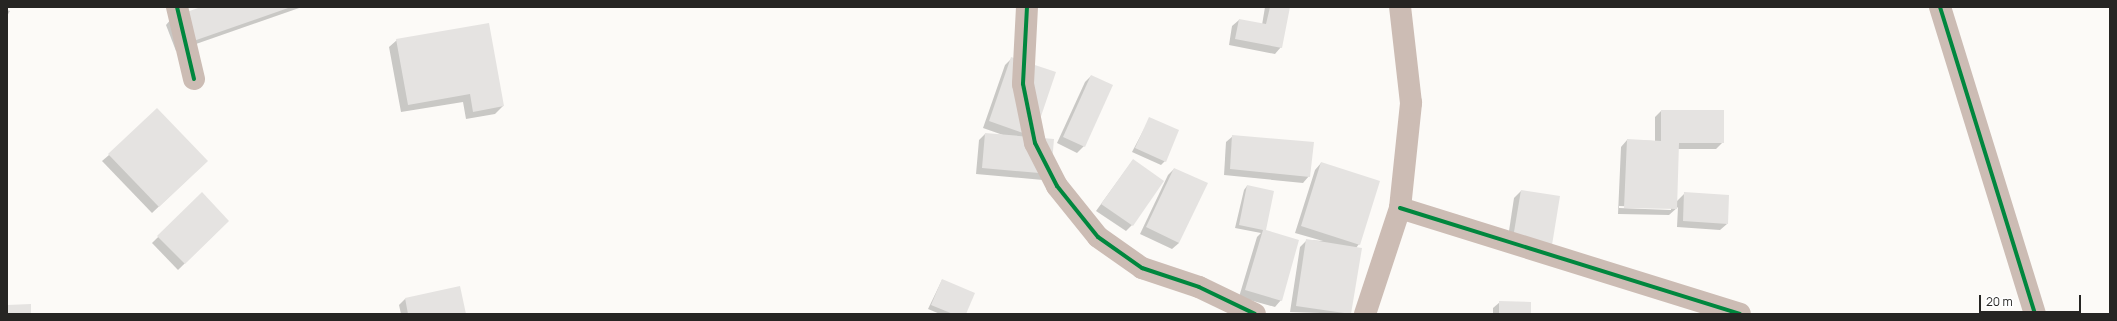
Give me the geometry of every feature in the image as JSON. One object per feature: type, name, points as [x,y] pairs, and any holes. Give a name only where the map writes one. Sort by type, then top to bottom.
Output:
[{"type":"street","points":[[177,7],[194,79]]},
{"type":"street","points":[[1027,7],[1023,84],[1036,143],[1058,186],[1098,238],[1142,268],[1199,287],[1255,314]]},
{"type":"street","points":[[1365,314],[1400,208],[1411,103],[1400,7]]},
{"type":"street","points":[[1940,7],[2035,314]]},
{"type":"street","points":[[1400,208],[1740,314]]},
{"type":"building","points":[[201,7],[291,7],[182,45],[172,17]]},
{"type":"building","points":[[1270,7],[1290,7],[1282,48],[1235,39],[1239,19],[1266,24]]},
{"type":"building","points":[[489,23],[504,106],[473,112],[470,94],[408,105],[396,39]]},
{"type":"building","points":[[1011,57],[1056,72],[1034,137],[989,121]]},
{"type":"building","points":[[1091,75],[1113,85],[1085,147],[1063,137]]},
{"type":"building","points":[[157,108],[208,161],[159,207],[108,154]]},
{"type":"building","points":[[1661,110],[1724,110],[1724,143],[1679,143],[1677,209],[1624,208],[1627,139],[1661,141]]},
{"type":"building","points":[[1149,117],[1179,130],[1166,162],[1135,148]]},
{"type":"building","points":[[985,133],[1054,139],[1051,174],[982,168]]},
{"type":"building","points":[[1232,135],[1314,142],[1310,177],[1230,169]]},
{"type":"building","points":[[1133,159],[1164,181],[1133,226],[1101,204]]},
{"type":"building","points":[[1321,162],[1380,181],[1360,245],[1301,226]]},
{"type":"building","points":[[1174,168],[1208,183],[1179,243],[1146,227]]},
{"type":"building","points":[[1247,185],[1274,191],[1266,230],[1299,240],[1282,301],[1245,290],[1263,230],[1239,225]]},
{"type":"building","points":[[1521,190],[1560,196],[1552,245],[1513,238]]},
{"type":"building","points":[[202,192],[229,221],[185,264],[157,236]]},
{"type":"building","points":[[1684,192],[1729,195],[1728,224],[1683,221]]},
{"type":"building","points":[[1306,239],[1362,248],[1351,314],[1296,306]]},
{"type":"building","points":[[942,279],[975,293],[966,314],[953,314],[931,305]]},
{"type":"building","points":[[460,286],[466,314],[408,314],[405,298]]},
{"type":"building","points":[[1499,301],[1531,302],[1531,314],[1499,314]]},
{"type":"building","points":[[31,304],[31,314],[7,314],[7,305]]},
{"type":"cycle path","points":[[177,7],[194,79]]},
{"type":"cycle path","points":[[1027,7],[1023,84],[1035,143],[1057,186],[1098,237],[1142,268],[1199,287],[1255,314]]},
{"type":"cycle path","points":[[1940,7],[2035,314]]},
{"type":"cycle path","points":[[1400,208],[1740,314]]}]
